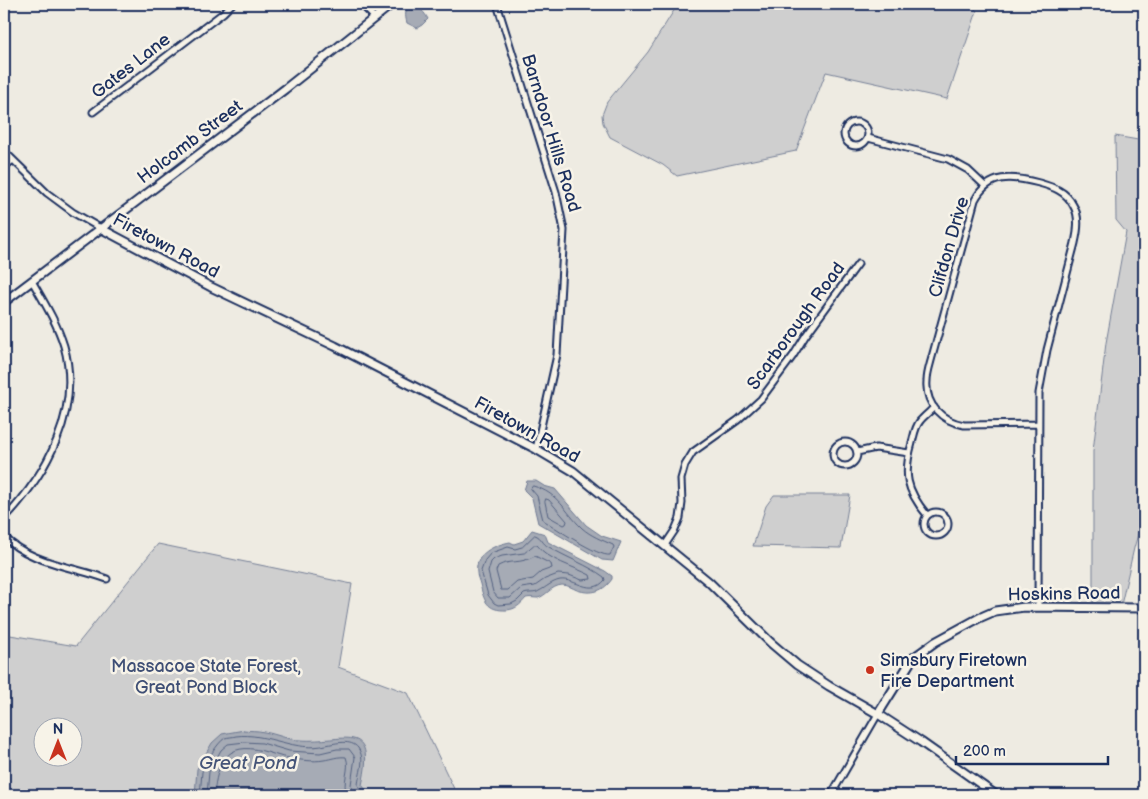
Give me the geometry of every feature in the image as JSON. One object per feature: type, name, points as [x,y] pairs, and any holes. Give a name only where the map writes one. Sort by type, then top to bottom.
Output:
[{"type":"street","name":"Gates Lane","points":[[93,112],[223,13],[232,4]]},
{"type":"street","points":[[361,4],[374,18]]},
{"type":"street","name":"Holcomb Street","points":[[4,302],[285,89],[392,4]]},
{"type":"street","name":"Barndoor Hills Road","points":[[497,4],[556,192],[564,230],[557,355],[536,449]]},
{"type":"street","points":[[859,122],[868,130],[868,138],[863,144],[855,147],[848,143],[844,132],[848,125],[859,122]]},
{"type":"street","points":[[868,138],[948,159],[968,170],[985,186]]},
{"type":"street","name":"Firetown Road","points":[[4,151],[47,193],[74,213],[100,228],[211,287],[335,346],[536,449],[573,471],[709,582],[771,643],[798,665],[829,686],[878,714],[991,794]]},
{"type":"street","points":[[4,167],[13,160]]},
{"type":"street","name":"Clifdon Drive","points":[[934,407],[930,399],[927,380],[971,212],[980,192],[985,186],[1011,177],[1048,185],[1063,192],[1074,206],[1077,215],[1078,231],[1042,371],[1039,393],[1038,607]]},
{"type":"street","name":"Scarborough Road","points":[[665,545],[680,518],[682,503],[681,479],[685,465],[693,452],[738,420],[761,399],[858,264]]},
{"type":"street","points":[[4,519],[32,485],[55,446],[64,422],[68,398],[69,372],[64,347],[57,327],[32,281]]},
{"type":"street","points":[[928,515],[911,493],[906,471],[916,428],[920,420],[934,407],[947,420],[964,425],[1038,424]]},
{"type":"street","points":[[842,442],[850,443],[857,452],[856,460],[846,467],[838,465],[833,458],[833,450],[842,442]]},
{"type":"street","points":[[857,452],[876,448],[888,448],[909,453]]},
{"type":"street","points":[[935,512],[943,514],[948,521],[945,532],[938,536],[927,532],[924,526],[928,515],[935,512]]},
{"type":"street","points":[[4,536],[9,542],[24,552],[107,579]]},
{"type":"street","name":"Hoskins Road","points":[[878,714],[913,658],[935,642],[995,611],[1038,607],[1144,608]]},
{"type":"street","points":[[831,795],[878,714]]},
{"type":"green space","points":[[678,4],[970,4],[977,11],[947,99],[826,72],[796,151],[677,176],[663,165],[610,137],[603,123],[602,115],[607,102],[648,52]]},
{"type":"green space","points":[[1115,136],[1144,141],[1144,514],[1121,605],[1093,605],[1093,451],[1106,343],[1126,232],[1116,220]]},
{"type":"green space","points":[[774,495],[850,495],[841,548],[753,546],[766,506]]},
{"type":"green space","name":"Massacoe State Forest, Great Pond Block","points":[[158,544],[352,584],[338,667],[408,693],[457,795],[4,795],[4,634],[76,646]]},
{"type":"water","points":[[412,6],[422,10],[428,19],[417,28],[407,23],[406,20],[406,11]]},
{"type":"water","points":[[527,481],[536,481],[544,486],[555,489],[586,525],[602,536],[621,542],[613,561],[602,560],[538,523],[532,498],[524,490]]},
{"type":"water","points":[[532,530],[545,534],[548,542],[605,571],[612,576],[612,579],[601,589],[593,592],[577,590],[562,585],[555,587],[538,598],[526,598],[513,609],[500,610],[491,607],[485,600],[477,576],[479,560],[487,551],[498,545],[510,542],[514,544],[523,541]]},
{"type":"water","name":"Great Pond","points":[[244,730],[261,731],[296,740],[353,739],[360,743],[365,751],[362,785],[370,795],[195,795],[197,769],[212,743],[222,734]]},
{"type":"place","name":"Simsbury Firetown Fire Department","points":[[870,670]]}]
